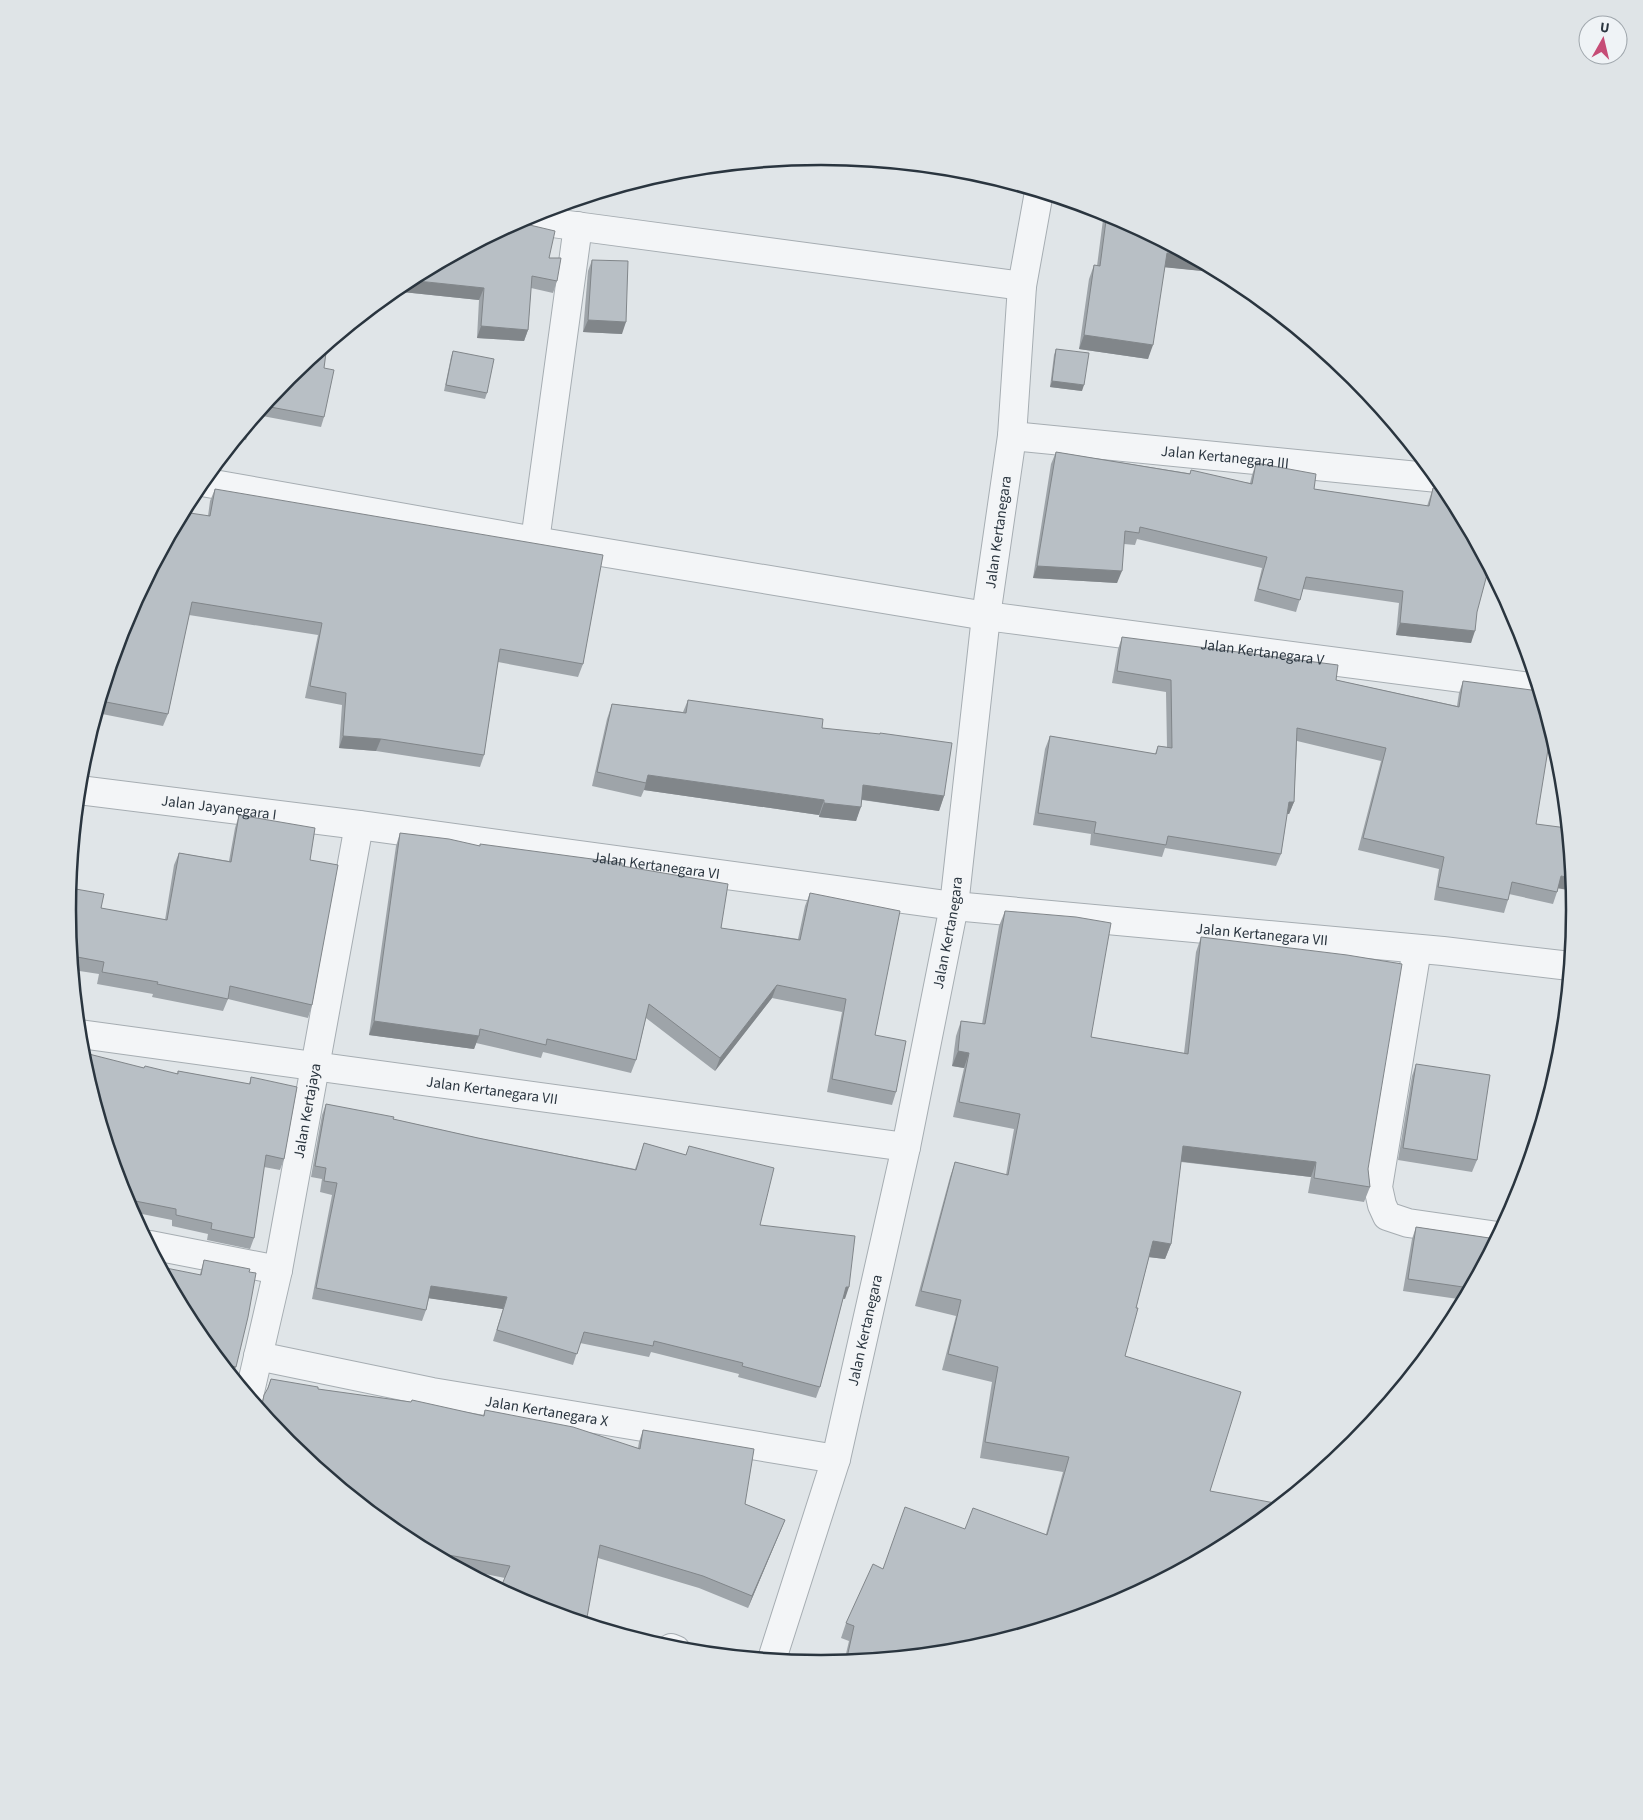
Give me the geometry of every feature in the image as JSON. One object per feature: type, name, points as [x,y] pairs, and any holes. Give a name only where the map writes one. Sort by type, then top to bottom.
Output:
[{"type":"street","name":"Jalan Kertanegara","points":[[774,1654],[836,1459],[906,1147],[954,906],[986,616],[1012,436],[1022,286],[1038,197]]},
{"type":"street","points":[[537,221],[1022,286]]},
{"type":"street","points":[[535,541],[578,226]]},
{"type":"street","name":"Jalan Kertanegara III","points":[[1012,436],[1428,477]]},
{"type":"street","name":"Jalan Kertanegara V","points":[[211,484],[535,541],[986,616],[1532,687]]},
{"type":"street","name":"Jalan Jayanegara I","points":[[87,791],[359,825]]},
{"type":"street","name":"Jalan Kertanegara VI","points":[[359,825],[954,906]]},
{"type":"street","name":"Jalan Kertajaya","points":[[251,1389],[278,1270],[359,825]]},
{"type":"street","name":"Jalan Kertanegara VII","points":[[954,906],[1417,949],[1564,965]]},
{"type":"street","points":[[1417,949],[1379,1180],[1378,1188],[1382,1205],[1387,1216],[1408,1223],[1492,1235]]},
{"type":"street","name":"Jalan Kertanegara VII","points":[[88,1035],[906,1147]]},
{"type":"street","points":[[156,1246],[278,1270]]},
{"type":"street","name":"Jalan Kertanegara X","points":[[258,1356],[432,1392],[836,1459]]},
{"type":"building","points":[[1106,221],[1173,254],[1167,253],[1153,345],[1084,335],[1094,265],[1100,266]]},
{"type":"building","points":[[528,225],[555,231],[549,258],[561,258],[557,281],[532,276],[528,330],[481,326],[484,288],[421,281],[492,242]]},
{"type":"building","points":[[592,260],[628,261],[626,322],[588,320]]},
{"type":"building","points":[[1056,349],[1089,353],[1084,385],[1052,381]]},
{"type":"building","points":[[453,351],[494,359],[487,393],[446,385]]},
{"type":"building","points":[[326,354],[324,368],[334,370],[324,417],[272,407]]},
{"type":"building","points":[[1056,452],[1190,474],[1191,470],[1252,484],[1256,463],[1316,474],[1314,489],[1429,506],[1433,488],[1436,489],[1467,537],[1487,574],[1477,612],[1475,631],[1400,623],[1403,591],[1306,577],[1300,600],[1258,589],[1267,557],[1140,527],[1139,533],[1125,531],[1122,571],[1037,566]]},
{"type":"building","points":[[215,489],[603,555],[583,664],[500,649],[484,755],[381,739],[343,736],[346,693],[310,686],[322,623],[192,602],[168,714],[106,702],[133,625],[153,580],[176,537],[191,513],[210,516]]},
{"type":"building","points":[[1122,637],[1338,665],[1336,680],[1459,707],[1463,681],[1533,690],[1548,748],[1536,824],[1561,827],[1566,877],[1561,876],[1557,892],[1512,882],[1508,900],[1438,887],[1444,857],[1363,838],[1386,748],[1297,728],[1294,802],[1289,802],[1281,854],[1168,836],[1166,845],[1094,833],[1096,822],[1038,813],[1050,736],[1156,754],[1158,746],[1172,748],[1171,680],[1117,671]]},
{"type":"building","points":[[688,700],[823,719],[822,728],[880,733],[952,743],[944,796],[863,785],[861,807],[824,803],[824,800],[648,775],[646,783],[597,772],[612,704],[686,713]]},
{"type":"building","points":[[239,815],[315,828],[310,860],[338,865],[312,1005],[230,986],[228,999],[157,984],[158,982],[102,972],[104,962],[78,957],[77,889],[104,894],[101,908],[167,920],[179,853],[231,862]]},
{"type":"building","points":[[400,833],[449,839],[480,846],[480,844],[622,863],[622,866],[728,884],[721,928],[800,940],[810,893],[900,911],[875,1035],[906,1041],[896,1092],[832,1079],[846,999],[777,985],[720,1058],[649,1004],[636,1060],[547,1039],[546,1045],[480,1029],[479,1036],[374,1021]]},
{"type":"building","points":[[1005,911],[1076,917],[1111,923],[1091,1037],[1188,1054],[1201,937],[1347,955],[1402,964],[1368,1169],[1370,1187],[1314,1178],[1316,1162],[1183,1146],[1171,1244],[1153,1241],[1136,1308],[1138,1308],[1125,1356],[1241,1392],[1210,1491],[1273,1503],[1236,1530],[1194,1555],[1107,1599],[1061,1616],[967,1641],[919,1649],[848,1654],[854,1626],[846,1623],[873,1564],[883,1569],[905,1507],[965,1529],[973,1508],[1047,1535],[1069,1457],[985,1442],[998,1367],[948,1354],[961,1300],[921,1291],[955,1162],[1008,1175],[1020,1114],[959,1102],[969,1053],[958,1051],[961,1021],[985,1024]]},
{"type":"building","points":[[91,1055],[144,1068],[145,1066],[178,1074],[178,1071],[250,1084],[251,1077],[297,1087],[284,1159],[266,1155],[254,1238],[211,1229],[212,1223],[176,1215],[176,1209],[136,1201],[116,1150],[102,1103]]},
{"type":"building","points":[[1416,1064],[1490,1075],[1477,1160],[1403,1148]]},
{"type":"building","points":[[326,1104],[394,1117],[393,1119],[478,1138],[636,1170],[644,1143],[686,1155],[689,1146],[774,1168],[760,1225],[855,1236],[849,1287],[846,1287],[820,1387],[742,1366],[743,1363],[654,1341],[653,1346],[584,1332],[577,1354],[497,1330],[507,1297],[431,1286],[426,1310],[316,1288],[337,1183],[324,1181],[326,1168],[315,1166]]},
{"type":"building","points":[[1416,1227],[1491,1238],[1462,1290],[1463,1287],[1408,1279]]},
{"type":"building","points":[[204,1260],[250,1269],[249,1272],[256,1273],[236,1367],[230,1364],[202,1324],[168,1268],[201,1275]]},
{"type":"building","points":[[271,1379],[318,1387],[318,1389],[411,1402],[412,1400],[484,1416],[485,1410],[573,1427],[640,1449],[643,1430],[754,1449],[745,1504],[785,1520],[752,1596],[703,1576],[600,1545],[587,1617],[536,1599],[503,1583],[510,1566],[449,1555],[407,1530],[330,1470],[295,1437],[262,1403]]}]
